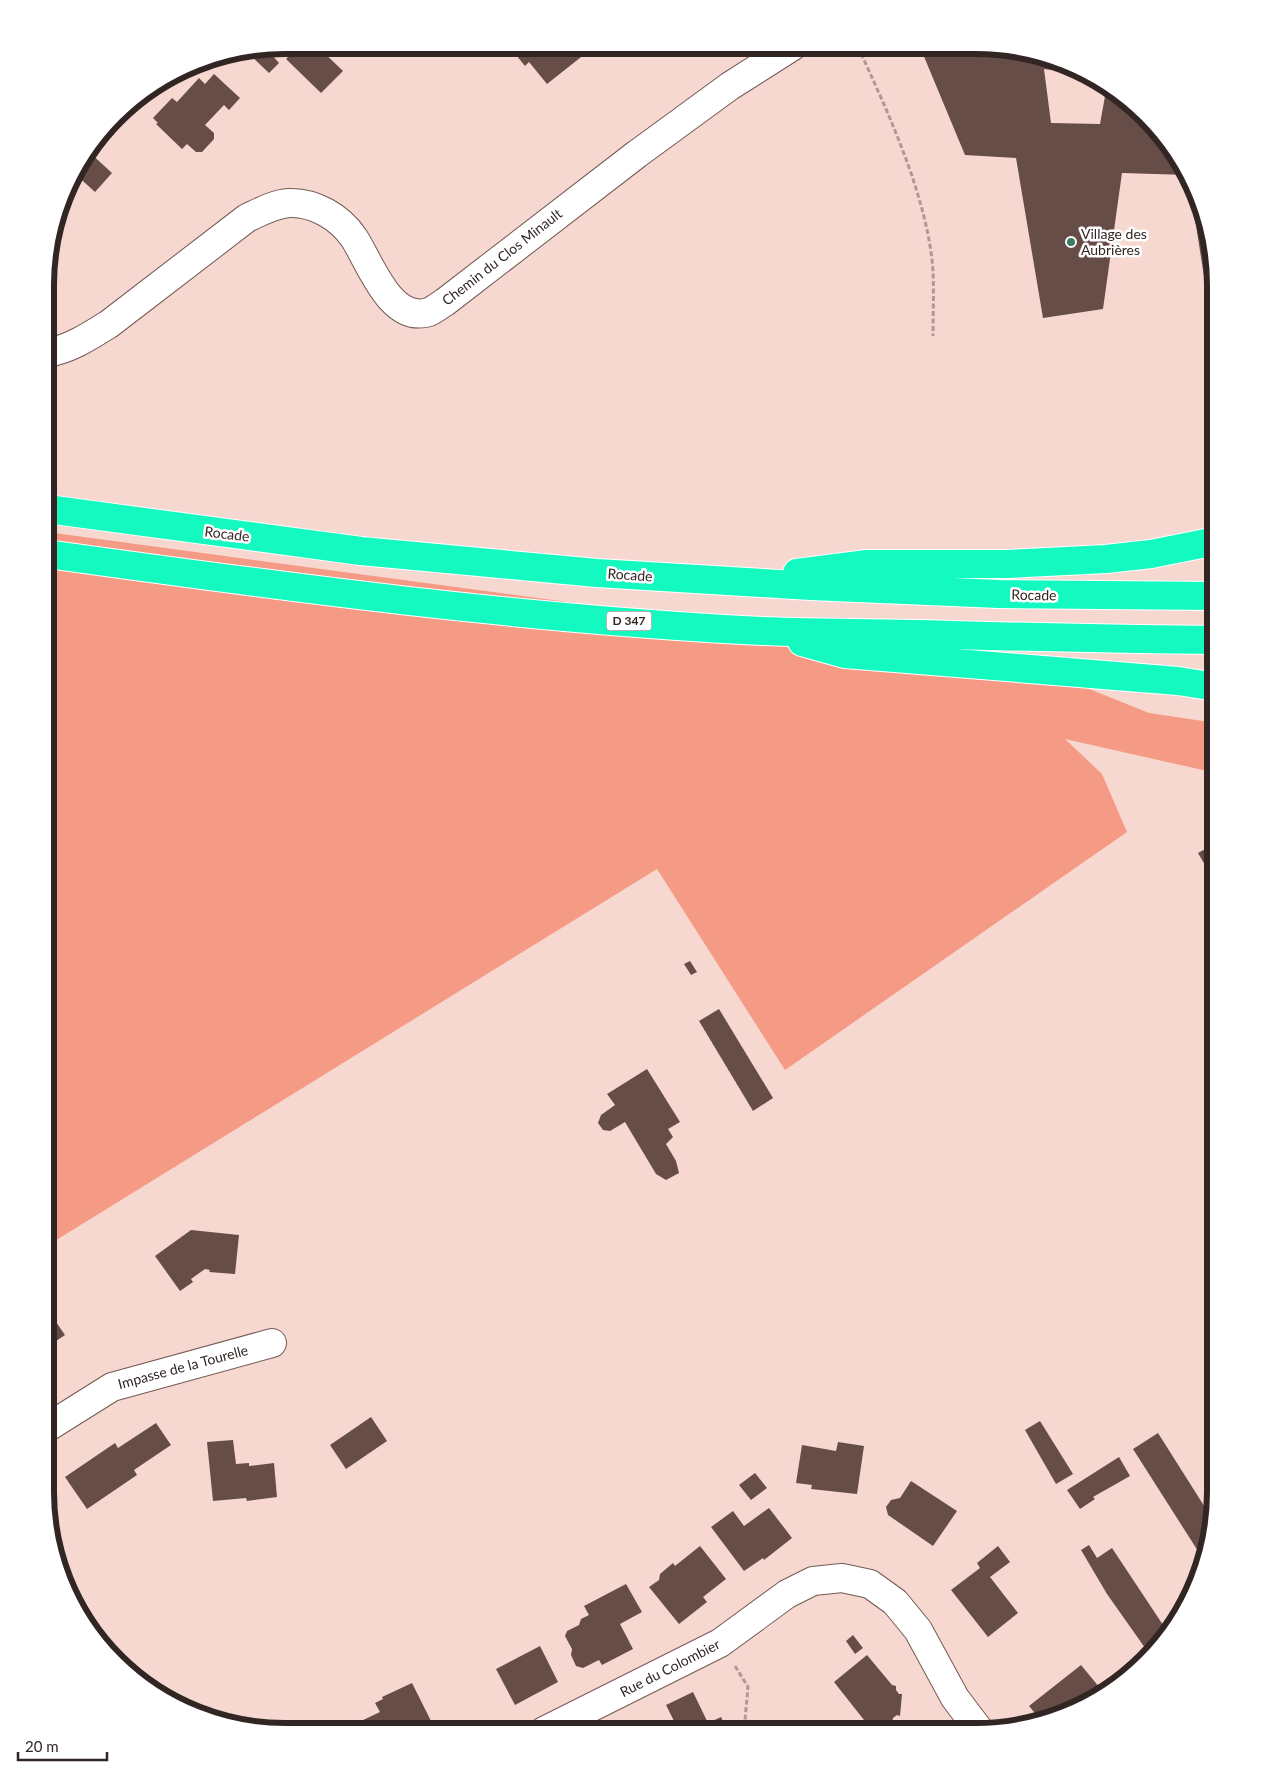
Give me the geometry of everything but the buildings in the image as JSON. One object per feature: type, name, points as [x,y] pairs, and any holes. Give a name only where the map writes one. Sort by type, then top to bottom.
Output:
[{"type":"highway","name":"Rocade","points":[[54,510],[360,551],[482,564],[723,582],[999,594],[1207,596]]},
{"type":"highway","points":[[723,582],[867,564],[1007,564],[1106,559],[1150,554],[1207,543]]},
{"type":"highway","name":"D 347","points":[[54,555],[465,607],[598,619],[762,631],[1207,640]]},
{"type":"highway","points":[[762,631],[845,654],[1178,681],[1207,686]]},
{"type":"street","name":"Chemin du Clos Minault","points":[[54,351],[85,339],[109,324],[247,218],[266,208],[289,203],[311,205],[331,215],[353,236],[386,294],[398,306],[413,313],[429,312],[445,302],[706,103],[780,54]]},
{"type":"street","name":"Impasse de la Tourelle","points":[[54,1424],[112,1387],[272,1343]]},
{"type":"street","name":"Rue du Colombier","points":[[560,1723],[720,1643],[787,1594],[813,1581],[842,1578],[870,1584],[896,1602],[918,1630],[955,1698],[974,1723]]},
{"type":"path","points":[[861,54],[880,94],[904,155],[924,216],[933,270],[933,336]]},
{"type":"path","points":[[720,1643],[748,1687],[745,1723]]},
{"type":"shaded area","points":[[54,533],[1027,664],[1149,713],[1207,722],[1207,771],[1065,739],[1102,774],[1127,832],[785,1070],[657,869],[54,1241]]},
{"type":"place","name":"Village des Aubrières","points":[[1071,242]]}]
